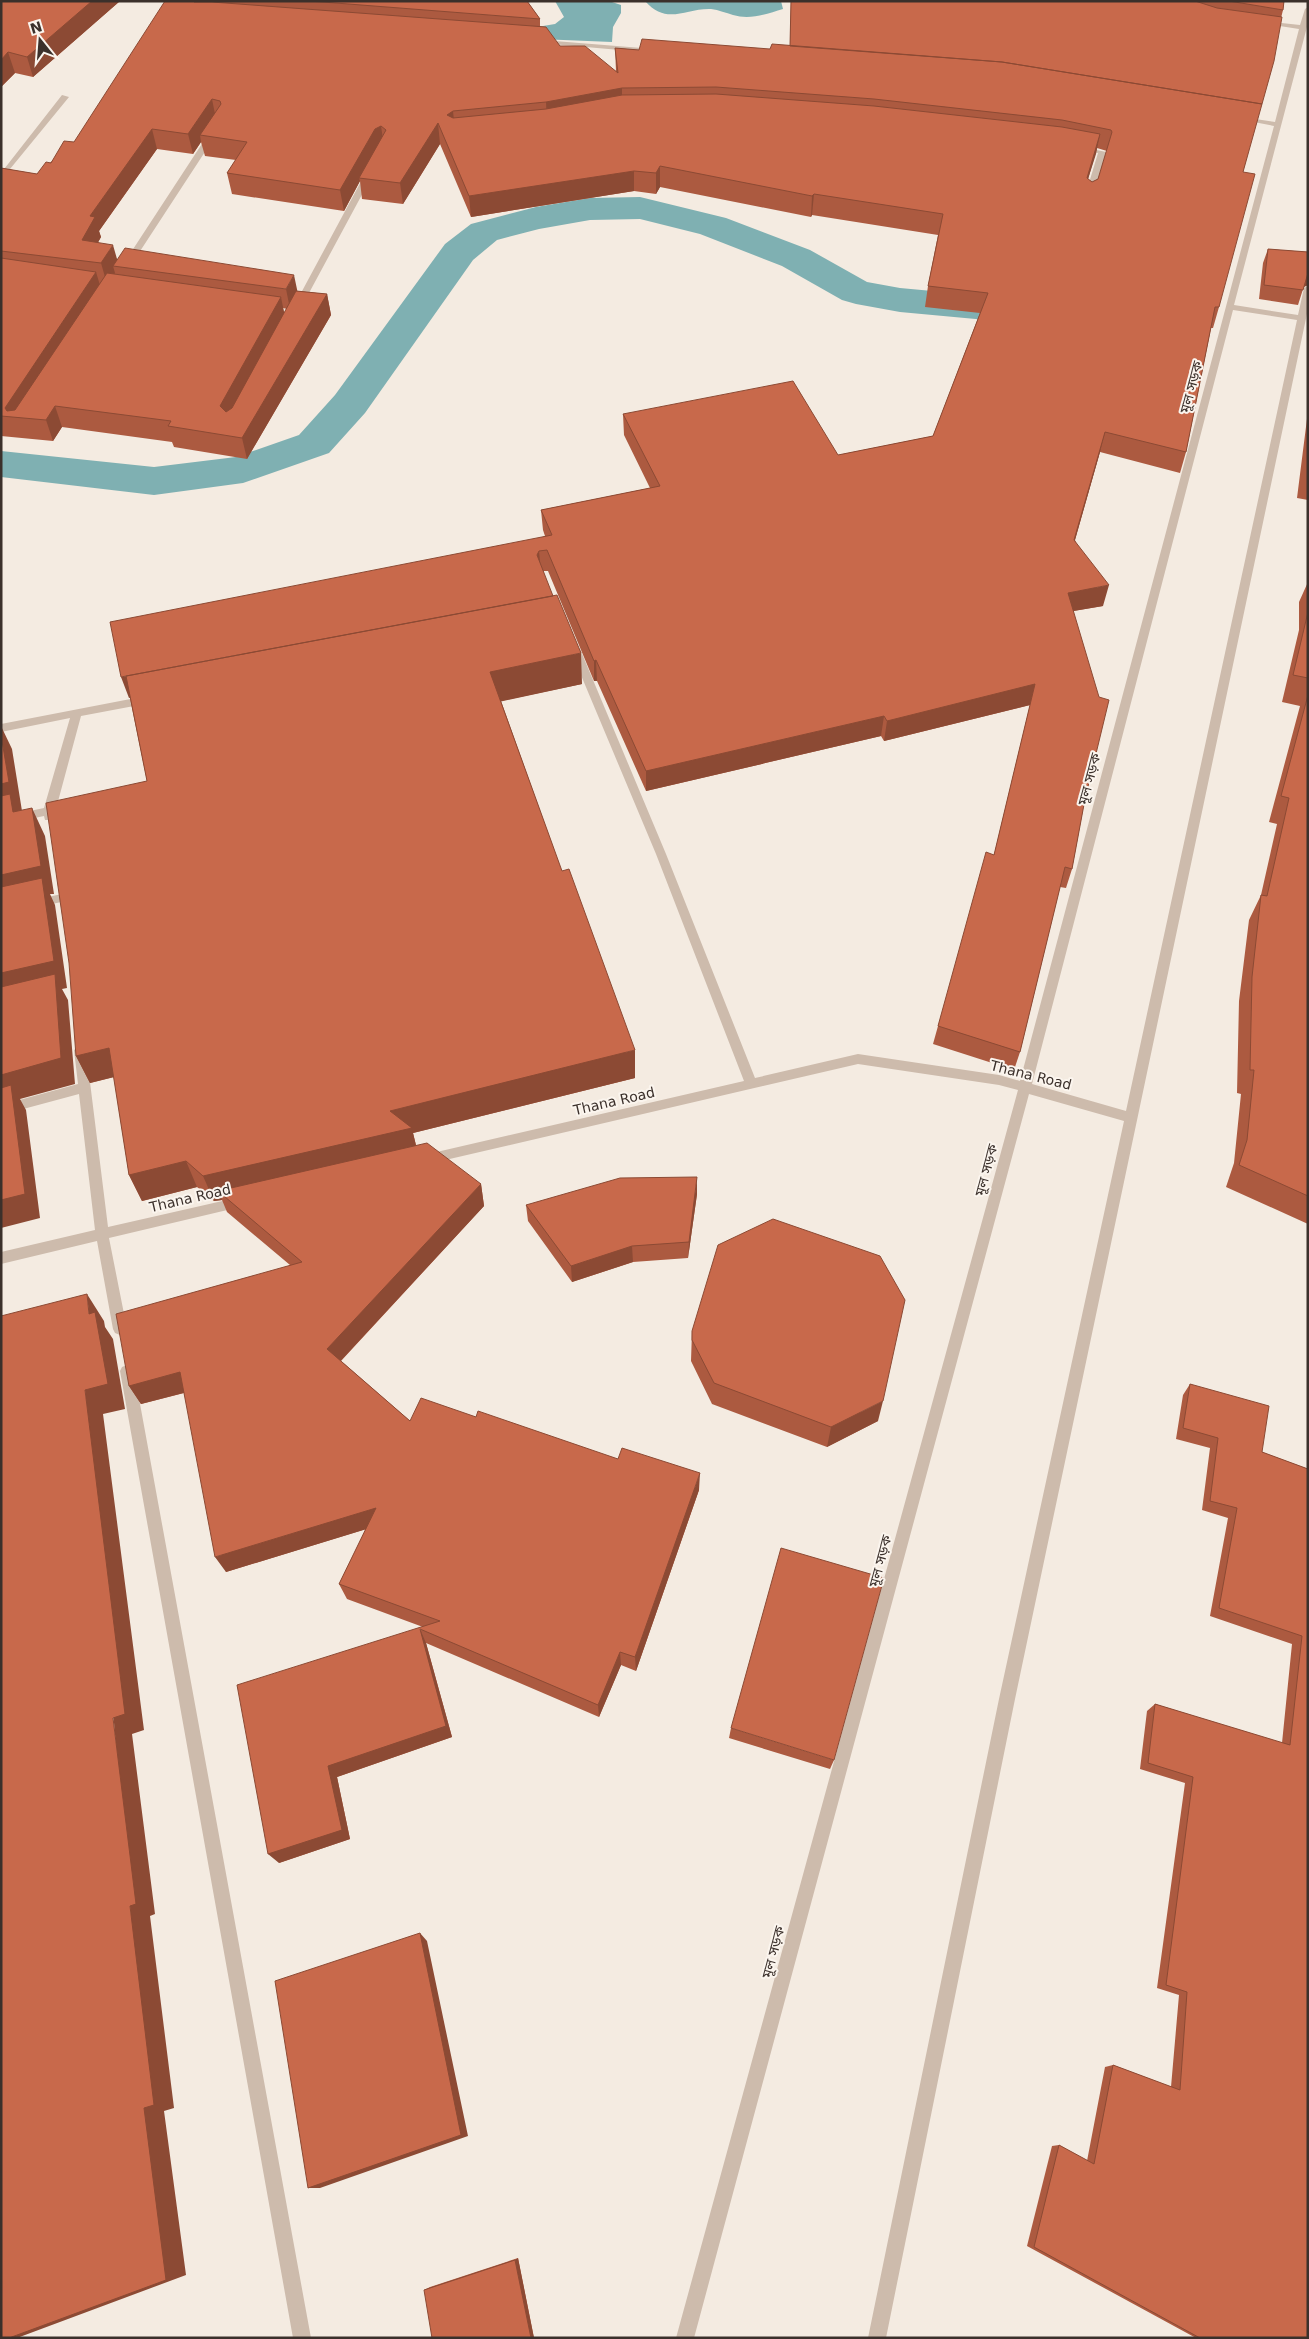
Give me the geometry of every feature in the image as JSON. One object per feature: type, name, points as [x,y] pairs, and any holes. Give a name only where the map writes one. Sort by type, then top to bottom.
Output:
[{"type":"street","name":"মূল সড়ক","points":[[685,2338],[1025,1087],[1276,124],[1308,9]]},
{"type":"street","points":[[1253,21],[1303,27]]},
{"type":"street","points":[[530,41],[667,52]]},
{"type":"street","points":[[1,178],[65,97]]},
{"type":"street","points":[[1238,118],[1276,124]]},
{"type":"street","points":[[122,272],[214,131]]},
{"type":"street","points":[[1076,147],[1102,152],[1088,199]]},
{"type":"street","points":[[293,314],[373,167]]},
{"type":"street","points":[[877,2338],[1007,1699],[1308,288]]},
{"type":"street","points":[[1229,307],[1302,318]]},
{"type":"street","points":[[570,637],[661,854],[696,947],[752,1085]]},
{"type":"street","points":[[1,728],[154,698]]},
{"type":"street","points":[[52,830],[48,811],[77,713]]},
{"type":"street","points":[[1,821],[48,811]]},
{"type":"street","points":[[27,906],[61,893],[64,917]]},
{"type":"street","points":[[79,1040],[83,1088],[102,1233],[122,1341]]},
{"type":"street","name":"Thana Road","points":[[413,1162],[858,1059],[999,1080],[1132,1118]]},
{"type":"street","points":[[1,1110],[83,1088]]},
{"type":"street","name":"Thana Road","points":[[1,1258],[248,1200]]},
{"type":"street","points":[[125,1360],[302,2338]]},
{"type":"water","points":[[555,1],[609,1],[621,5],[621,13],[613,27],[612,42],[539,39],[537,27],[555,24],[564,17]]},
{"type":"water","points":[[645,1],[781,1],[783,9],[752,17],[733,15],[711,9],[669,14],[661,13]]},
{"type":"building","points":[[1,1],[92,1],[27,57],[8,52],[1,60]]},
{"type":"building","points":[[165,1],[212,2],[546,27],[560,46],[585,46],[618,73],[615,48],[639,50],[642,39],[770,49],[772,44],[1002,62],[1262,104],[1243,172],[1255,174],[1219,307],[1215,307],[1186,452],[1105,432],[1074,540],[1109,585],[1068,593],[1099,697],[1109,700],[1085,799],[1072,869],[1065,867],[1020,1052],[938,1026],[986,852],[994,855],[1035,684],[887,721],[884,716],[646,771],[596,660],[594,661],[547,550],[539,551],[537,555],[553,596],[121,677],[110,622],[552,535],[541,510],[660,486],[623,414],[793,381],[838,455],[933,436],[988,293],[928,286],[943,214],[814,194],[812,196],[660,166],[656,173],[634,171],[469,196],[438,123],[400,183],[359,178],[386,130],[381,126],[375,129],[340,190],[227,173],[247,142],[200,135],[221,104],[220,101],[212,99],[188,134],[152,129],[90,216],[95,217],[82,240],[113,245],[101,263],[1,251],[1,168],[37,174],[46,162],[51,163],[64,141],[74,142]],"holes":[[[716,87],[874,99],[1062,120],[1111,130],[1112,132],[1098,179],[1092,182],[1087,178],[1100,134],[1062,127],[874,106],[716,94],[622,95],[546,109],[453,118],[447,115],[453,111],[546,102],[622,88]]]},
{"type":"building","points":[[310,1],[527,1],[540,19]]},
{"type":"building","points":[[791,1],[1195,1],[1217,8],[1282,17],[1274,61],[1262,104],[1002,62],[790,46]]},
{"type":"building","points":[[1229,1],[1284,1],[1283,10]]},
{"type":"building","points":[[125,248],[294,275],[286,289],[113,266]]},
{"type":"building","points":[[1268,249],[1308,252],[1308,273],[1303,290],[1264,285]]},
{"type":"building","points":[[1,258],[96,272],[5,408],[7,411],[15,410],[107,273],[281,297],[220,406],[226,412],[232,408],[296,291],[327,294],[242,438],[168,426],[171,421],[55,406],[46,420],[1,416]]},
{"type":"building","points":[[557,595],[581,653],[490,672],[562,871],[569,869],[635,1050],[390,1111],[412,1128],[203,1176],[186,1161],[129,1175],[109,1048],[76,1056],[69,963],[46,803],[147,781],[126,676]]},
{"type":"building","points":[[1308,612],[1308,678],[1293,675]]},
{"type":"building","points":[[1308,695],[1308,1196],[1239,1165],[1247,1140],[1254,1070],[1250,1070],[1252,977],[1261,895],[1267,896],[1289,798],[1281,796]]},
{"type":"building","points":[[1,735],[9,782],[1,784]]},
{"type":"building","points":[[10,794],[13,812],[32,808],[41,866],[1,875],[1,796]]},
{"type":"building","points":[[42,878],[54,961],[1,973],[1,887]]},
{"type":"building","points":[[55,974],[61,1058],[1,1075],[1,987]]},
{"type":"building","points":[[11,1085],[25,1194],[1,1200],[1,1088]]},
{"type":"building","points":[[427,1143],[481,1184],[327,1349],[410,1421],[421,1398],[476,1417],[478,1411],[618,1459],[622,1448],[700,1473],[635,1657],[620,1652],[598,1705],[420,1629],[446,1726],[328,1766],[342,1830],[268,1854],[237,1685],[440,1621],[339,1584],[376,1508],[215,1557],[180,1372],[129,1386],[116,1314],[302,1262],[218,1191]]},
{"type":"building","points":[[697,1177],[689,1242],[632,1246],[571,1266],[526,1205],[620,1178]]},
{"type":"building","points":[[773,1219],[880,1256],[905,1300],[883,1401],[831,1427],[714,1383],[692,1340],[692,1331],[718,1245]]},
{"type":"building","points":[[87,1294],[89,1314],[95,1312],[108,1384],[85,1390],[125,1714],[113,1718],[136,1904],[130,1906],[154,2105],[144,2108],[166,2280],[9,2338],[1,2338],[1,1316]]},
{"type":"building","points":[[1190,1384],[1269,1406],[1262,1452],[1308,1469],[1308,2338],[1200,2338],[1034,2247],[1059,2145],[1094,2164],[1113,2065],[1180,2090],[1187,1992],[1166,1985],[1193,1777],[1148,1763],[1155,1704],[1290,1745],[1302,1636],[1219,1608],[1237,1508],[1210,1501],[1218,1438],[1183,1428]]},
{"type":"building","points":[[781,1548],[884,1578],[834,1760],[731,1728]]},
{"type":"building","points":[[420,1933],[461,2135],[308,2188],[275,1981]]},
{"type":"building","points":[[515,2260],[531,2338],[432,2338],[424,2290]]},
{"type":"waterway","points":[[1,464],[154,481],[243,470],[314,444],[350,404],[459,252],[484,232],[536,218],[590,209],[640,208],[713,226],[796,258],[856,292],[900,300],[1008,310]]}]
